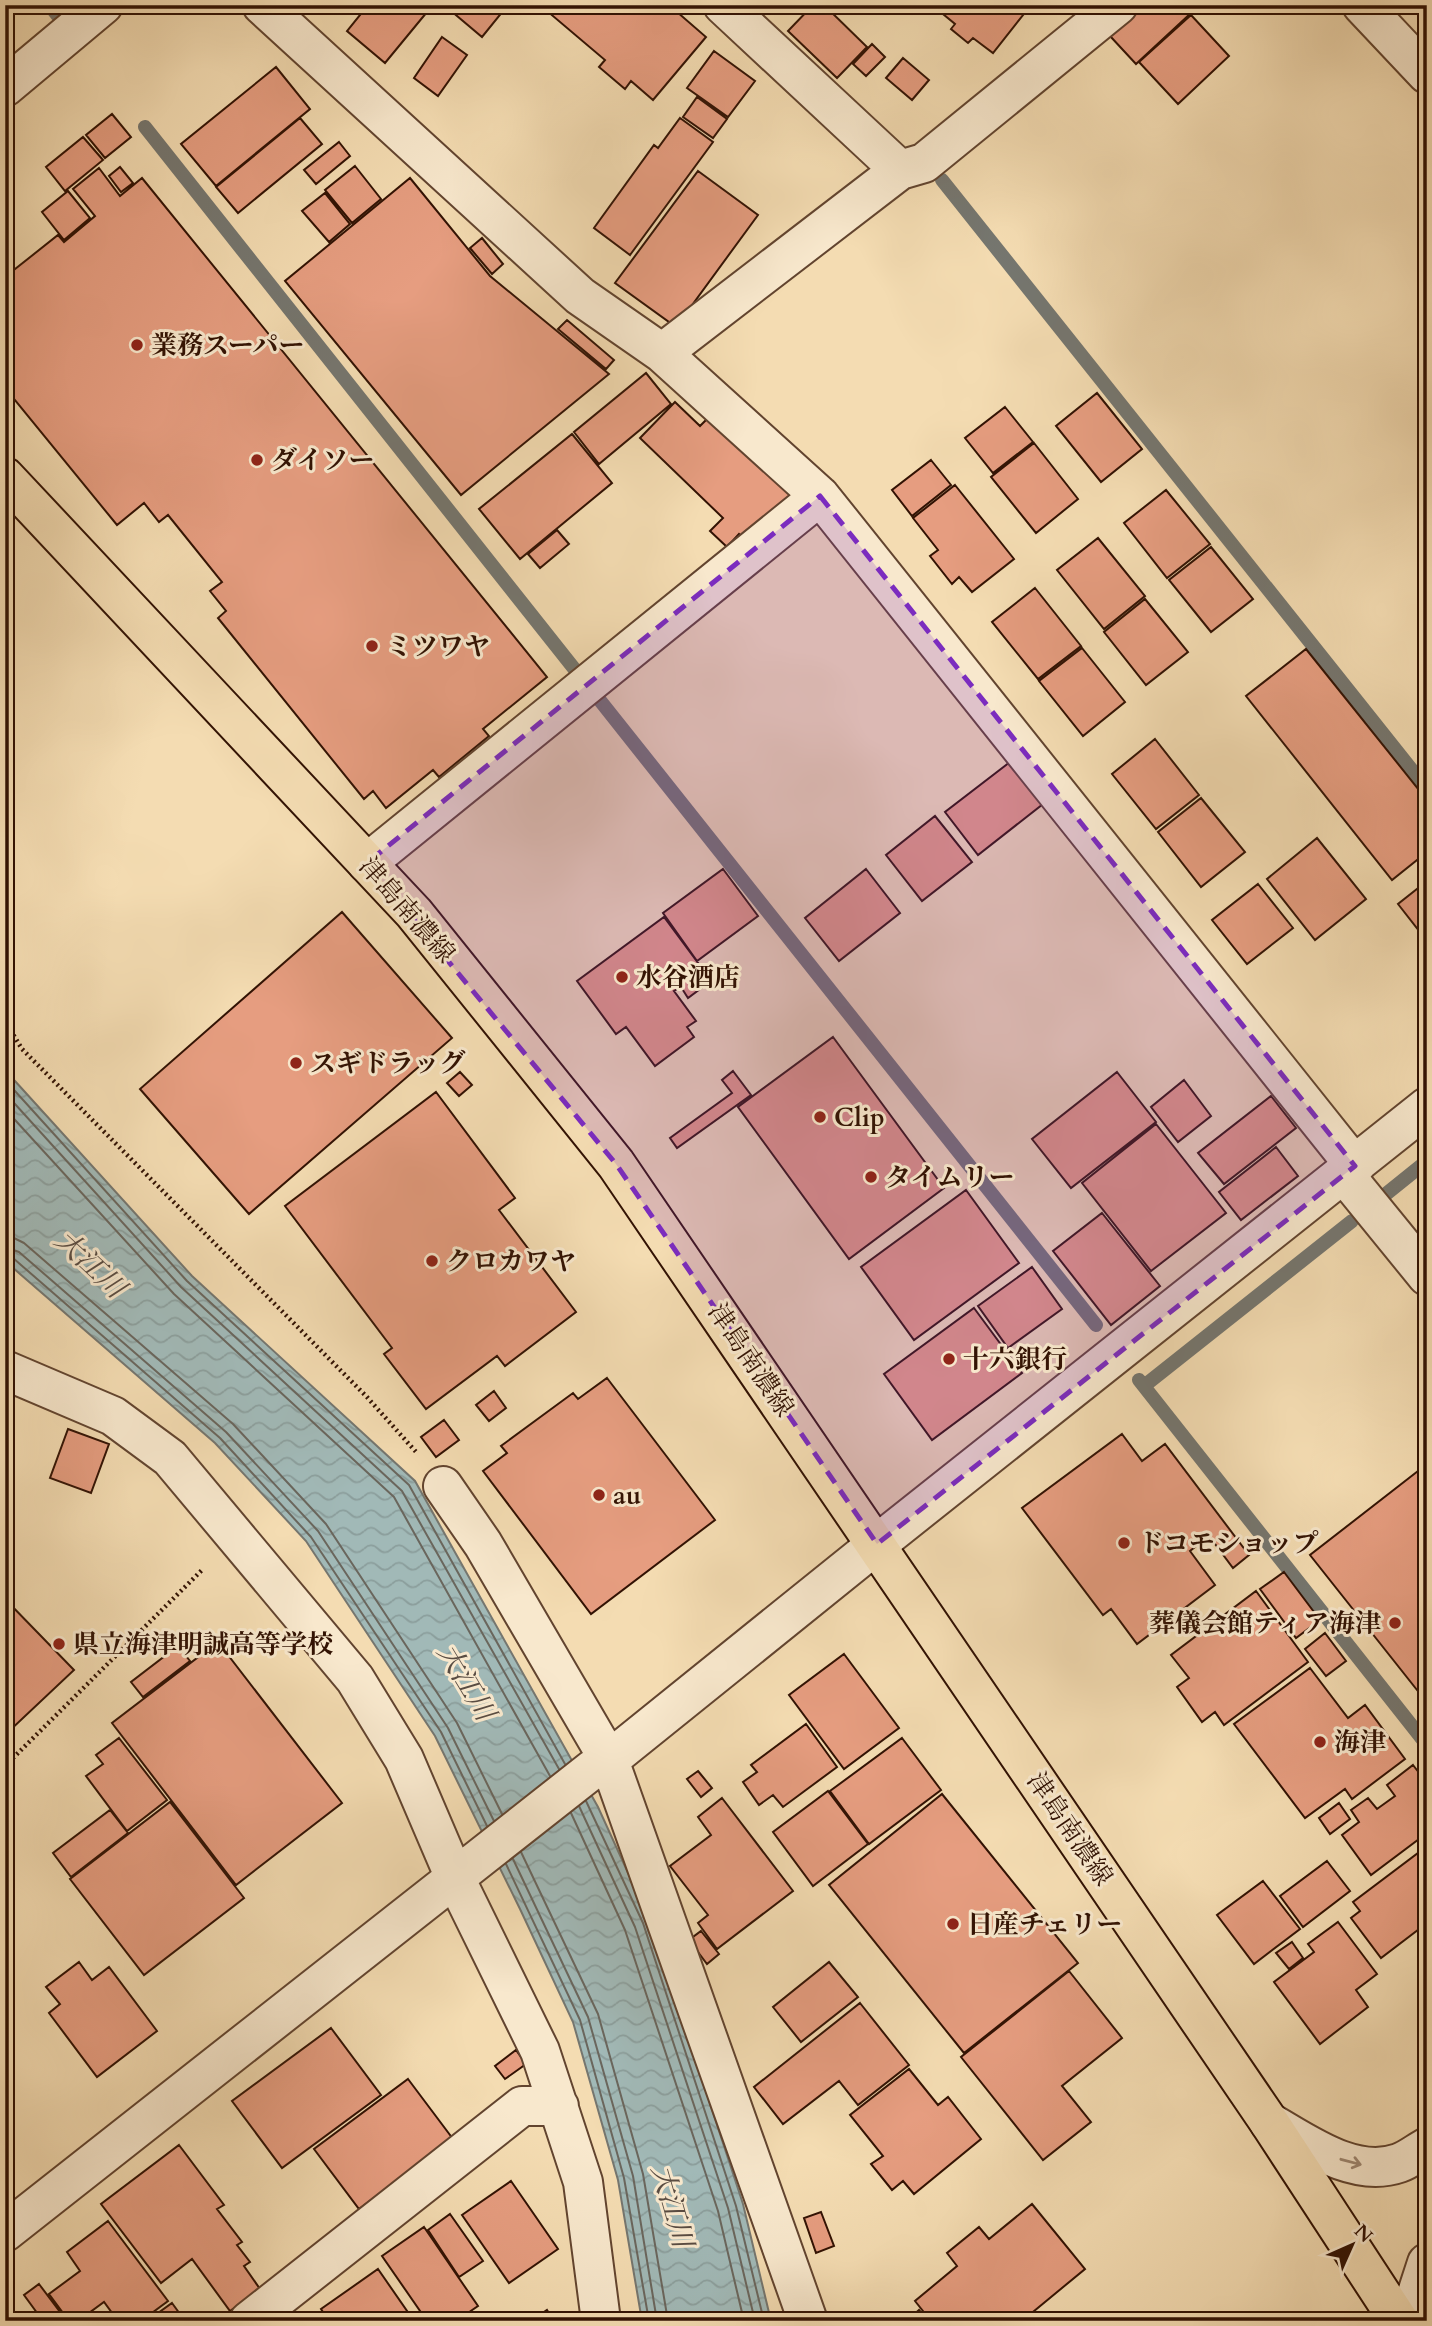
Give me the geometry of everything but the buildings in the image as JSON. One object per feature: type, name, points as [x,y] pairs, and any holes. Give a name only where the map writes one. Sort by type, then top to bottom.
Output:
[{"type":"main road","name":"津島南濃線","points":[[5,477],[414,914],[617,1164],[1269,2122],[1399,2321]]},
{"type":"street","points":[[5,87],[103,5]]},
{"type":"street","points":[[262,5],[580,296],[662,353],[820,496],[1350,1170],[1427,1276]]},
{"type":"street","points":[[723,5],[900,170]]},
{"type":"street","points":[[662,353],[900,170],[924,163],[1118,5]]},
{"type":"street","points":[[1362,5],[1425,70]]},
{"type":"street","points":[[367,863],[820,496]]},
{"type":"street","points":[[5,2232],[601,1764],[1427,1107]]},
{"type":"street","points":[[5,1370],[113,1416],[170,1458],[355,1679],[404,1759],[465,1870],[540,2051],[583,2182],[601,2321]]},
{"type":"street","points":[[443,1486],[484,1544],[601,1764],[808,2321]]},
{"type":"street","points":[[249,2321],[522,2106],[559,2106]]},
{"type":"street","points":[[1269,2122],[1326,2156],[1372,2168],[1401,2163],[1427,2147]]},
{"type":"street","points":[[1408,2321],[1427,2263]]},
{"type":"path","points":[[5,1021],[22,1049],[366,1396],[443,1486]]},
{"type":"path","points":[[5,1766],[236,1535]]},
{"type":"highlighted area","points":[[820,496],[1355,1166],[877,1544],[616,1164],[367,863]]},
{"type":"water","name":"大江川","points":[[5,1070],[192,1276],[415,1481],[598,1807],[650,1921],[743,2204],[771,2321],[642,2321],[618,2180],[573,2022],[435,1736],[306,1541],[215,1443],[5,1261]]},
{"type":"waterway","points":[[54,11],[62,21]]},
{"type":"waterway","points":[[145,127],[576,671]]},
{"type":"waterway","points":[[942,180],[1427,789]]},
{"type":"waterway","points":[[598,698],[1096,1325]]},
{"type":"waterway","points":[[1386,1194],[1427,1161]]},
{"type":"waterway","points":[[1144,1386],[1352,1221]]},
{"type":"waterway","points":[[1139,1380],[1427,1745]]},
{"type":"place","name":"業務スーパー","points":[[137,345]]},
{"type":"place","name":"ダイソー","points":[[257,460]]},
{"type":"place","name":"ミツワヤ","points":[[372,646]]},
{"type":"place","name":"水谷酒店","points":[[622,977]]},
{"type":"place","name":"スギドラッグ","points":[[296,1063]]},
{"type":"place","name":"Clip","points":[[820,1117]]},
{"type":"place","name":"タイムリー","points":[[871,1177]]},
{"type":"place","name":"クロカワヤ","points":[[432,1261]]},
{"type":"place","name":"十六銀行","points":[[949,1359]]},
{"type":"place","name":"au","points":[[599,1495]]},
{"type":"place","name":"ドコモショップ","points":[[1124,1543]]},
{"type":"place","name":"葬儀会館ティア海津","points":[[1395,1623]]},
{"type":"place","name":"県立海津明誠高等学校","points":[[59,1644]]},
{"type":"place","name":"海津","points":[[1320,1742]]},
{"type":"place","name":"日産チェリー","points":[[953,1924]]}]
